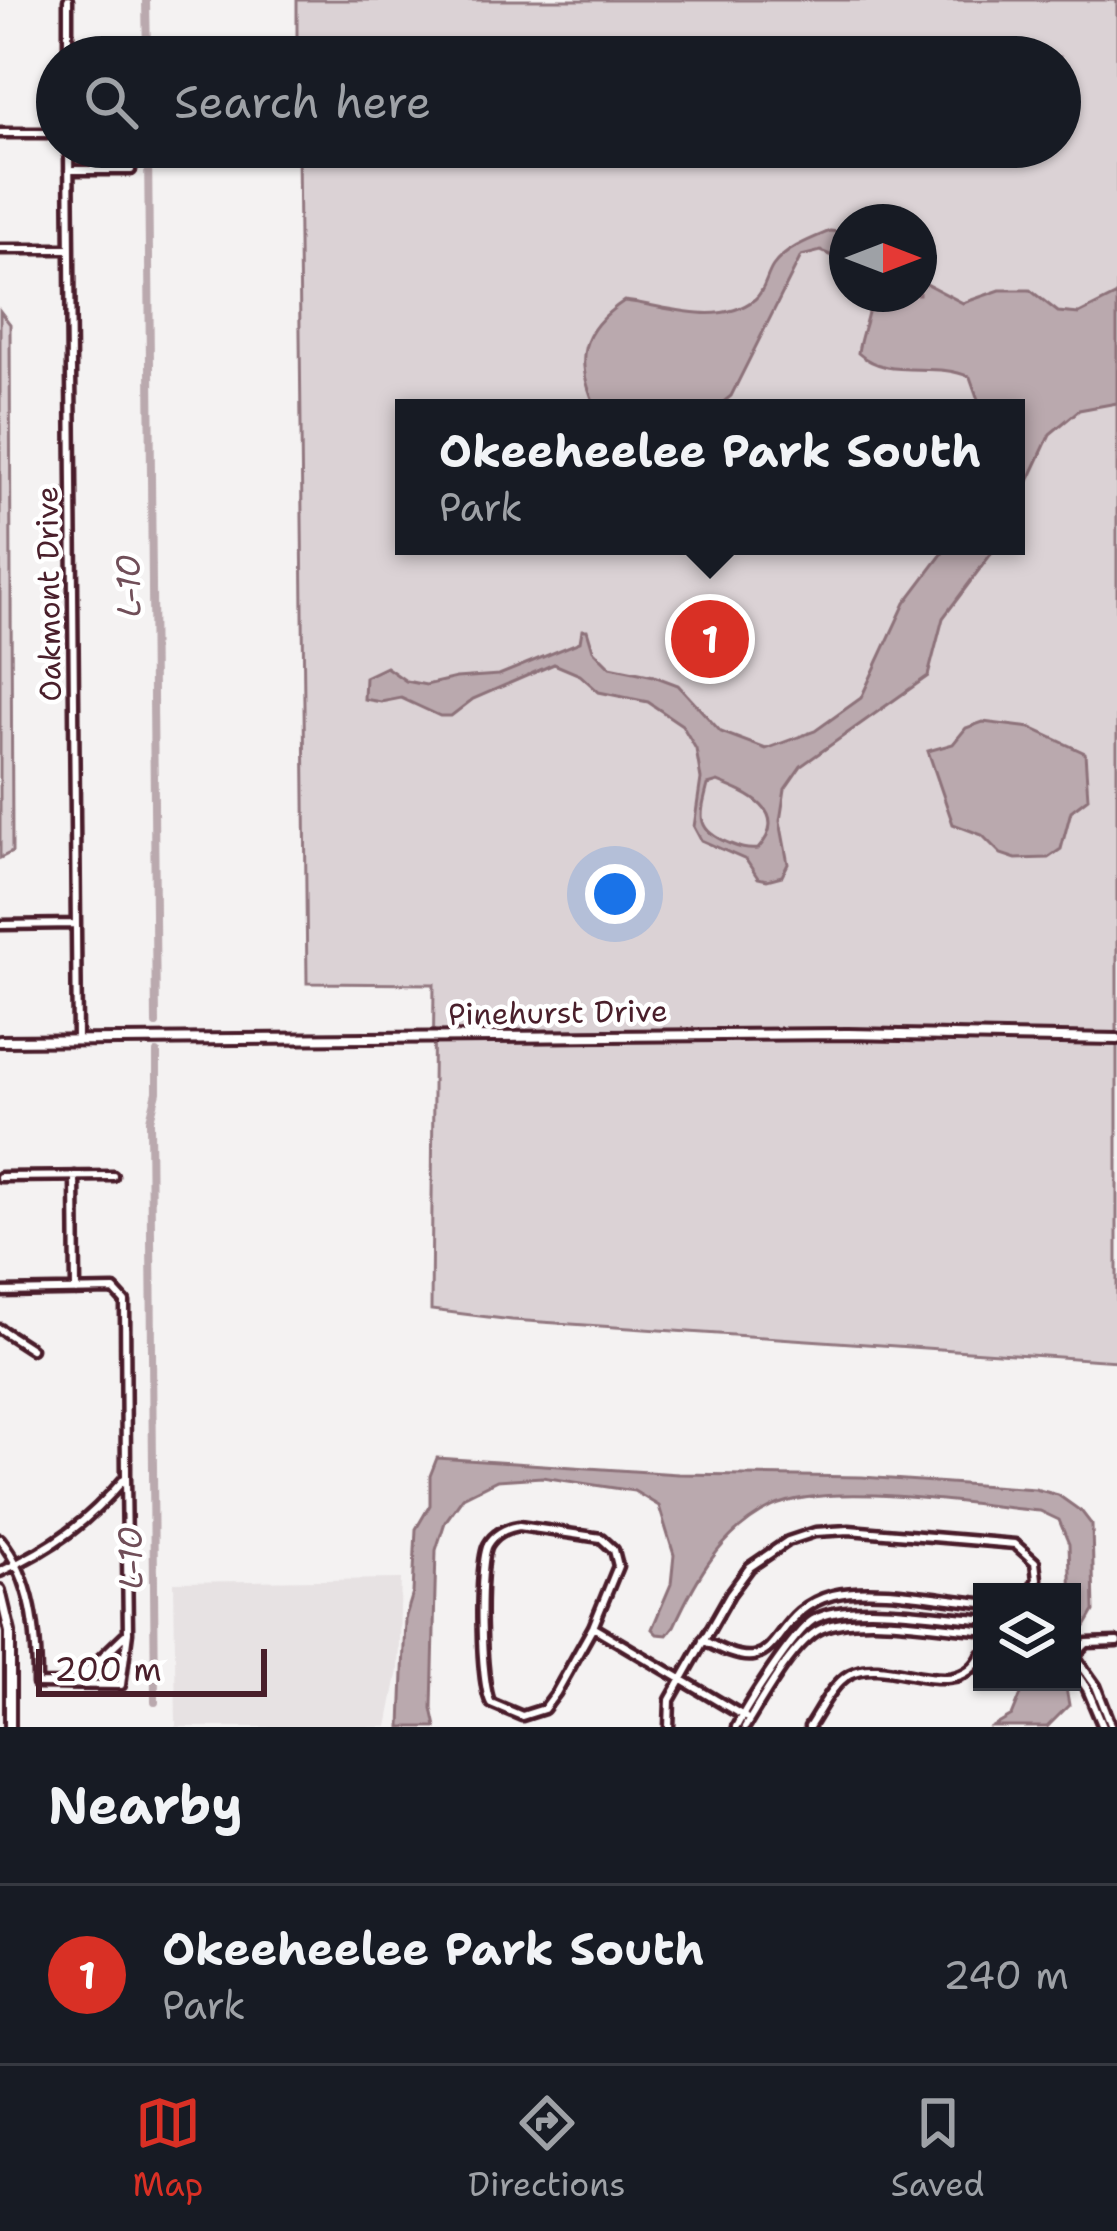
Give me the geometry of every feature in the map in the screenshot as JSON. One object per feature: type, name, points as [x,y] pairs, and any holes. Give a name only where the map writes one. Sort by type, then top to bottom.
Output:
[{"type":"street","points":[[68,0],[68,36]]},
{"type":"street","points":[[0,133],[36,133]]},
{"type":"street","points":[[69,170],[131,170]]},
{"type":"street","name":"Oakmont Drive","points":[[69,170],[77,1040]]},
{"type":"street","points":[[0,249],[69,249]]},
{"type":"street","points":[[0,925],[76,925]]},
{"type":"street","name":"Pinehurst Drive","points":[[0,1041],[848,1034],[1117,1039]]},
{"type":"street","points":[[0,1177],[113,1175]]},
{"type":"street","points":[[75,1176],[76,1291]]},
{"type":"street","points":[[0,1292],[114,1291],[125,1302],[128,1632],[121,1684],[37,1684],[32,1608],[0,1538]]},
{"type":"street","points":[[0,1329],[31,1349]]},
{"type":"street","points":[[0,1572],[56,1545],[99,1509],[126,1477]]},
{"type":"street","points":[[519,1526],[606,1541],[616,1555],[618,1572],[593,1628],[544,1709],[517,1716],[491,1703],[484,1691],[483,1560],[495,1537],[519,1526]]},
{"type":"street","points":[[670,1727],[668,1706],[681,1678],[750,1567],[772,1549],[814,1532],[848,1530],[1015,1544],[1035,1562],[1035,1583]]},
{"type":"street","points":[[0,1590],[10,1632],[10,1727]]},
{"type":"street","points":[[703,1640],[735,1657],[753,1658],[768,1649],[799,1612],[822,1599],[847,1593],[973,1602]]},
{"type":"street","points":[[743,1722],[799,1634],[818,1618],[851,1610],[973,1618]]},
{"type":"street","points":[[743,1722],[800,1646],[832,1624],[851,1621],[973,1629]]},
{"type":"street","points":[[593,1628],[681,1678],[743,1722]]},
{"type":"street","points":[[74,1685],[128,1632]]},
{"type":"street","points":[[1081,1654],[1095,1642],[1117,1642]]},
{"type":"street","points":[[808,1727],[851,1673],[953,1678],[973,1666]]},
{"type":"street","points":[[1081,1672],[1112,1727]]},
{"type":"street","points":[[1081,1676],[1103,1727]]},
{"type":"shaded area","points":[[297,0],[1117,0],[1117,1361],[512,1320],[431,1310],[434,984],[307,983],[298,168],[1081,168],[1081,36],[297,36]]},
{"type":"shaded area","points":[[829,231],[829,254],[821,251],[801,256],[727,399],[592,399],[585,375],[585,347],[609,312],[624,301],[691,312],[741,308],[758,296],[773,266],[785,254]]},
{"type":"shaded area","points":[[937,289],[963,303],[1000,290],[1030,290],[1058,312],[1079,314],[1117,295],[1117,403],[1079,410],[1050,434],[1025,488],[1025,399],[978,399],[970,377],[883,366],[858,353],[868,312],[937,312]]},
{"type":"shaded area","points":[[0,311],[10,324],[12,852],[0,858]]},
{"type":"shaded area","points":[[941,555],[990,555],[943,618],[928,676],[801,766],[785,789],[780,821],[788,864],[782,876],[767,880],[758,878],[746,860],[701,840],[694,827],[701,779],[696,749],[682,725],[648,702],[599,692],[580,675],[554,664],[473,699],[451,716],[440,716],[401,698],[364,699],[365,677],[386,667],[406,681],[426,685],[499,675],[580,642],[582,630],[587,630],[593,650],[610,667],[678,685],[721,732],[766,749],[815,731],[861,698],[905,603]],"holes":[[[718,782],[752,798],[768,814],[770,824],[758,849],[728,843],[705,827],[702,814],[708,785]]]},
{"type":"shaded area","points":[[983,722],[1031,728],[1085,753],[1088,798],[1071,811],[1061,849],[1048,858],[1016,859],[1001,854],[982,835],[953,824],[928,751],[953,744],[966,728]]},
{"type":"shaded area","points":[[437,1458],[1035,1489],[1058,1495],[1092,1525],[1094,1611],[1081,1634],[1081,1583],[1070,1583],[1069,1544],[1059,1520],[1040,1511],[903,1497],[829,1495],[772,1507],[739,1529],[701,1574],[667,1635],[657,1634],[652,1629],[671,1584],[674,1555],[659,1506],[634,1491],[542,1477],[497,1480],[463,1497],[445,1522],[436,1550],[432,1708],[436,1727],[401,1727],[405,1619],[413,1593],[416,1529],[430,1505],[430,1476]]},
{"type":"shaded area","points":[[401,1579],[398,1670],[387,1727],[176,1727],[174,1582]]},
{"type":"shaded area","points":[[1022,1691],[1067,1691],[1069,1705],[1047,1727],[993,1727],[1012,1716]]},
{"type":"waterway","name":"L-10","points":[[146,0],[147,36]]},
{"type":"waterway","name":"L-10","points":[[148,168],[156,1024]]},
{"type":"waterway","name":"L-10","points":[[155,1702],[150,1120],[157,1092],[157,1053]]},
{"type":"place","name":"Okeeheelee Park South","points":[[710,639]]}]
